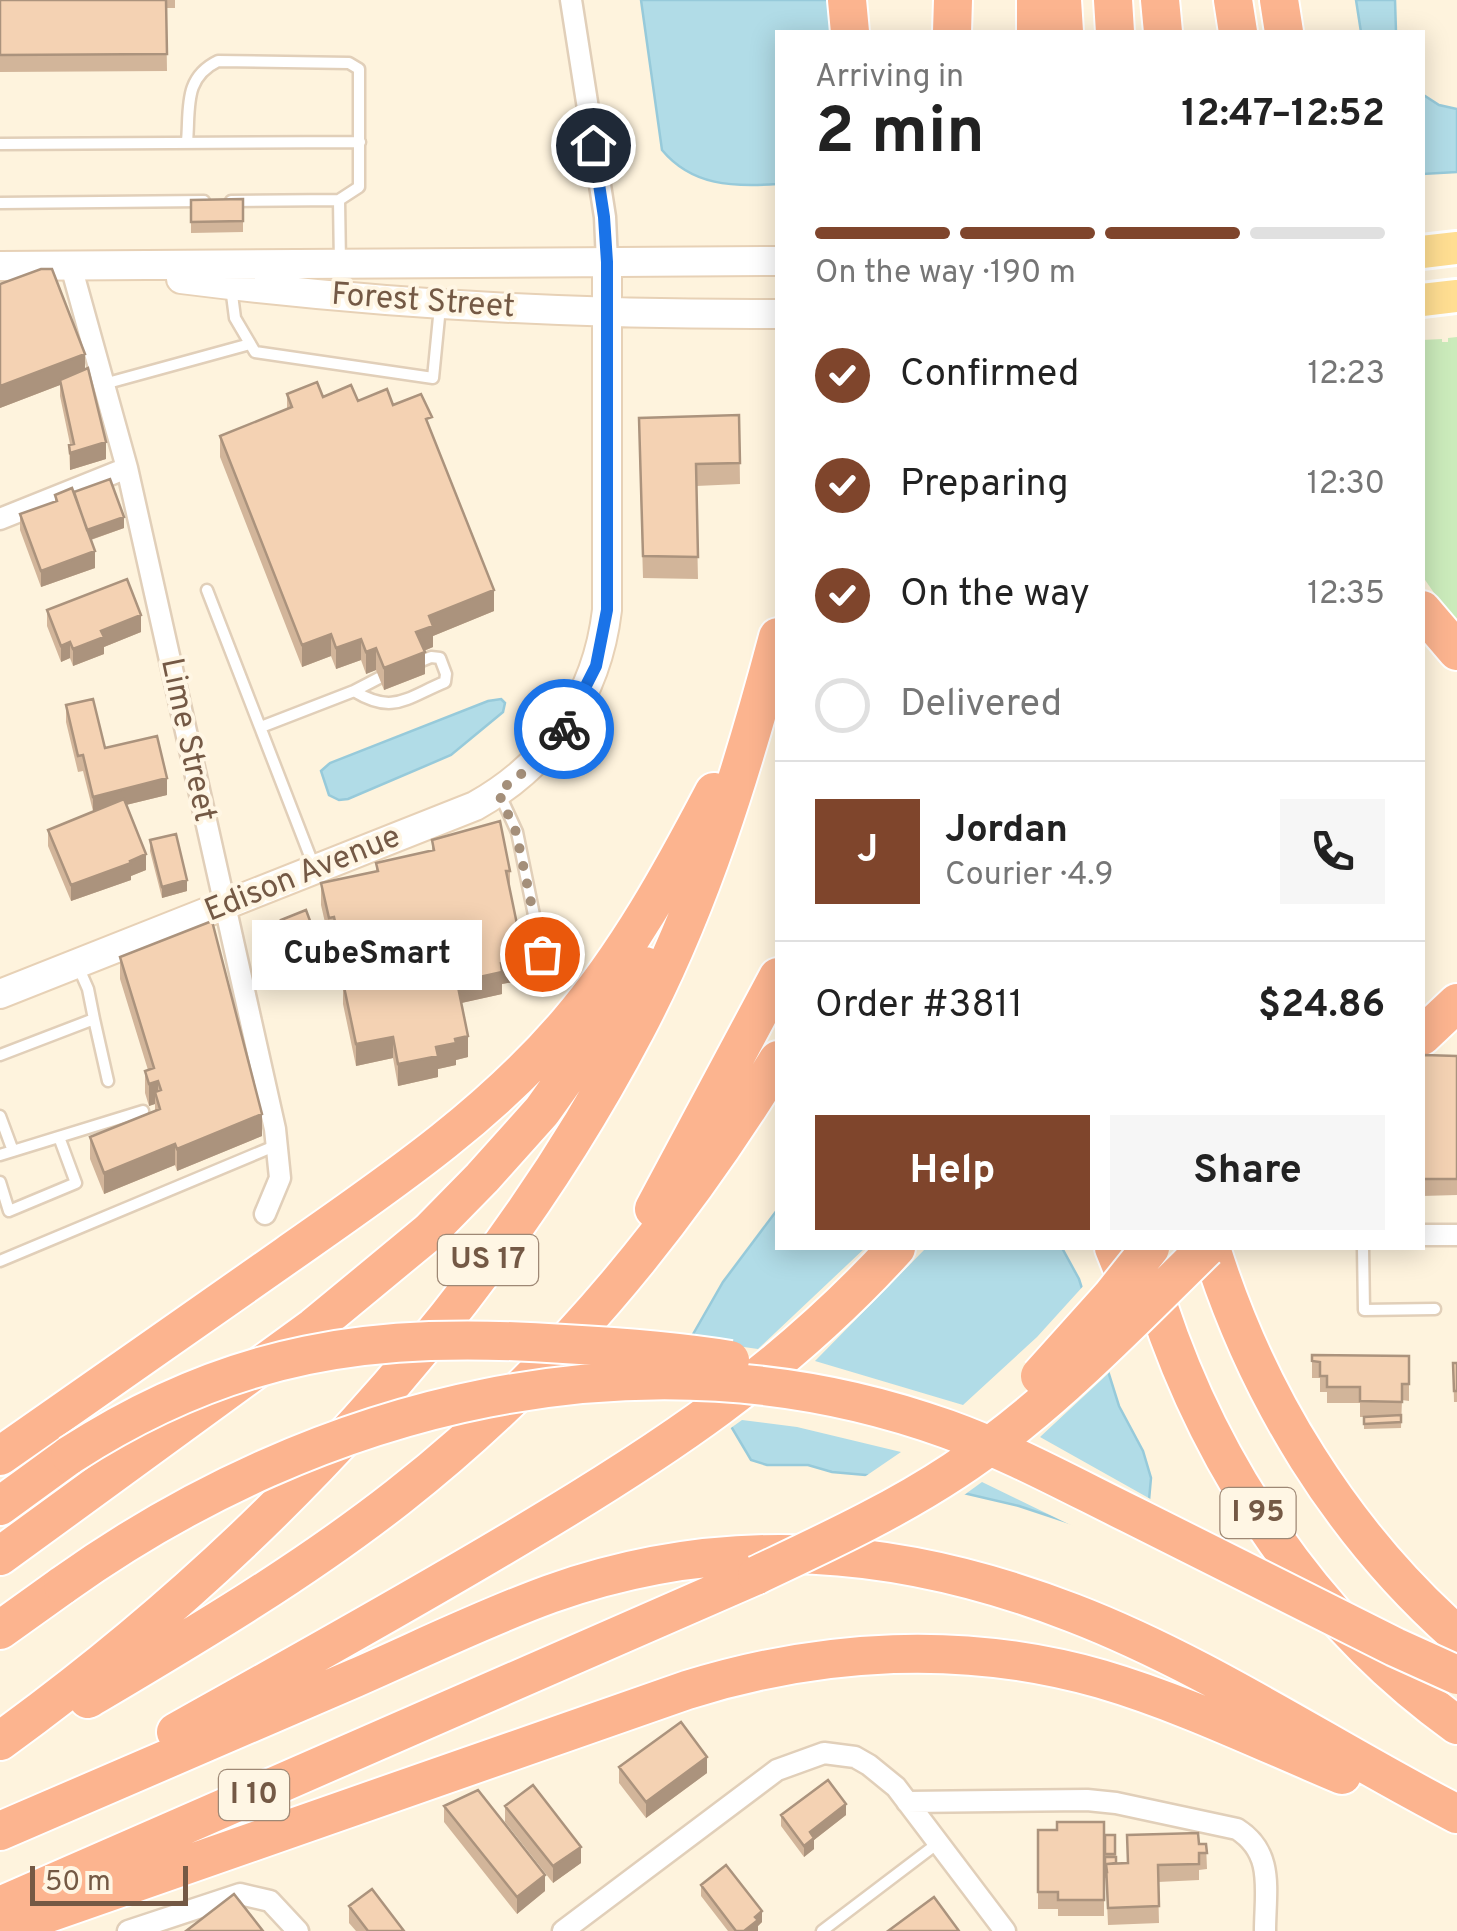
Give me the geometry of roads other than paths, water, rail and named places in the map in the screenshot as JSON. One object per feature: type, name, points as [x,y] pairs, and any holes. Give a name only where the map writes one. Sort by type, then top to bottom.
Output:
[{"type":"highway","points":[[840,30],[844,0]]},
{"type":"highway","points":[[844,0],[850,30]]},
{"type":"highway","points":[[952,30],[953,0]]},
{"type":"highway","points":[[1036,0],[1036,30]]},
{"type":"highway","points":[[1062,0],[1064,30]]},
{"type":"highway","points":[[1113,0],[1115,30]]},
{"type":"highway","points":[[1160,0],[1164,30]]},
{"type":"highway","points":[[1233,0],[1238,30]]},
{"type":"highway","points":[[1280,0],[1284,30]]},
{"type":"highway","points":[[1425,613],[1457,650]]},
{"type":"highway","points":[[0,1456],[424,1158],[484,1110],[535,1059],[604,976],[678,859],[735,749],[775,645]]},
{"type":"highway","name":"US 17","points":[[0,1741],[92,1672],[207,1574],[324,1457],[429,1337],[516,1222],[599,1095],[652,996],[710,857],[746,756],[775,647]]},
{"type":"highway","points":[[0,1556],[344,1304],[456,1206],[518,1140],[576,1066],[651,956],[710,857]]},
{"type":"highway","points":[[542,1368],[626,1255],[775,983]]},
{"type":"highway","points":[[1425,1033],[1457,1002]]},
{"type":"highway","points":[[0,1751],[209,1627],[334,1544],[444,1460],[542,1368],[611,1295],[720,1150],[775,1065]]},
{"type":"highway","points":[[0,1828],[406,1604],[674,1440],[786,1356],[894,1250]]},
{"type":"highway","points":[[1115,1250],[1160,1352],[1228,1465]]},
{"type":"highway","name":"I 95","points":[[1143,1250],[1179,1363],[1228,1465],[1290,1558],[1344,1624],[1398,1678],[1457,1725]]},
{"type":"highway","points":[[757,1575],[888,1502],[976,1434],[1061,1354],[1148,1250]]},
{"type":"highway","points":[[757,1575],[860,1525],[984,1450],[1078,1372],[1207,1250]]},
{"type":"highway","name":"I 95","points":[[1210,1250],[1238,1324],[1282,1415],[1322,1480],[1393,1571],[1457,1636]]},
{"type":"highway","points":[[1221,1250],[1238,1324]]},
{"type":"highway","points":[[0,1506],[70,1455],[148,1410],[235,1374],[325,1350],[422,1339],[498,1340],[704,1356],[814,1380],[1019,1459],[1457,1675]]},
{"type":"highway","points":[[0,1630],[148,1529],[248,1475],[354,1432],[482,1397],[595,1382],[690,1379],[802,1391],[914,1418]]},
{"type":"highway","points":[[0,1828],[548,1595],[658,1564],[778,1552],[852,1556],[927,1569],[1075,1614],[1180,1662],[1457,1818]]},
{"type":"highway","name":"I 10","points":[[0,1906],[757,1575]]},
{"type":"highway","points":[[0,1930],[687,1690],[762,1669],[836,1657],[951,1654],[1028,1662],[1102,1680],[1457,1818]]},
{"type":"main road","points":[[1425,252],[1457,248]]},
{"type":"main road","name":"Forest Street","points":[[0,266],[775,261]]},
{"type":"main road","name":"Edison Avenue","points":[[0,994],[463,812],[498,792],[541,756],[575,712],[596,666],[607,610],[607,262]]},
{"type":"main road","name":"Forest Street","points":[[71,266],[231,286],[440,303],[606,314],[775,314]]},
{"type":"main road","points":[[1425,300],[1457,296]]},
{"type":"street","points":[[571,0],[604,217],[607,262]]},
{"type":"street","points":[[0,280],[35,266]]},
{"type":"street","name":"Lime Street","points":[[71,266],[126,468],[278,1144],[280,1178],[265,1214]]},
{"type":"street","points":[[0,519],[126,468]]},
{"type":"street","points":[[1425,1235],[1457,1235]]},
{"type":"street","points":[[564,1931],[777,1770],[824,1753],[840,1754],[870,1765],[896,1787],[1005,1931]]},
{"type":"street","points":[[908,1802],[1087,1800],[1237,1829],[1259,1847],[1265,1878],[1265,1931]]},
{"type":"street","points":[[128,1931],[223,1897],[256,1896],[277,1906],[298,1931]]},
{"type":"lane","points":[[0,202],[339,200],[359,187],[359,69],[349,63],[218,61],[203,68],[192,83],[187,142]]},
{"type":"lane","points":[[0,144],[360,142]]},
{"type":"lane","points":[[339,200],[340,264]]},
{"type":"lane","points":[[231,286],[235,318],[255,352],[433,378],[440,303]]},
{"type":"lane","points":[[103,384],[250,344]]},
{"type":"lane","points":[[208,590],[316,870]]},
{"type":"lane","points":[[354,692],[386,706],[445,682],[440,658],[420,662]]},
{"type":"lane","points":[[261,726],[354,692],[380,678]]},
{"type":"lane","points":[[498,792],[516,832],[542,954]]},
{"type":"lane","points":[[77,964],[88,989],[108,1081]]},
{"type":"lane","points":[[0,1055],[94,1019]]},
{"type":"lane","points":[[0,1155],[142,1111]]},
{"type":"lane","points":[[0,1116],[13,1151]]},
{"type":"lane","points":[[0,1182],[9,1211],[76,1184],[59,1137]]},
{"type":"lane","points":[[0,1261],[278,1144]]},
{"type":"lane","points":[[1363,1250],[1364,1310],[1435,1308]]},
{"type":"lane","points":[[822,1931],[939,1843]]},
{"type":"water","points":[[641,0],[845,0],[845,30],[775,30],[775,184],[714,182],[686,171],[662,150]]},
{"type":"water","points":[[1356,0],[1395,0],[1396,30],[1361,30]]},
{"type":"water","points":[[1425,96],[1439,105],[1457,109],[1457,172],[1425,174]]},
{"type":"water","points":[[501,699],[505,703],[503,712],[451,755],[348,799],[329,795],[321,771],[330,763]]},
{"type":"water","points":[[775,1213],[775,1250],[1063,1250],[1079,1279],[1119,1406],[1143,1451],[1151,1478],[1149,1500],[1079,1526],[955,1491],[808,1465],[767,1465],[751,1460],[729,1423],[692,1336],[723,1282]]},
{"type":"place","name":"CubeSmart","points":[[542,954]]}]
